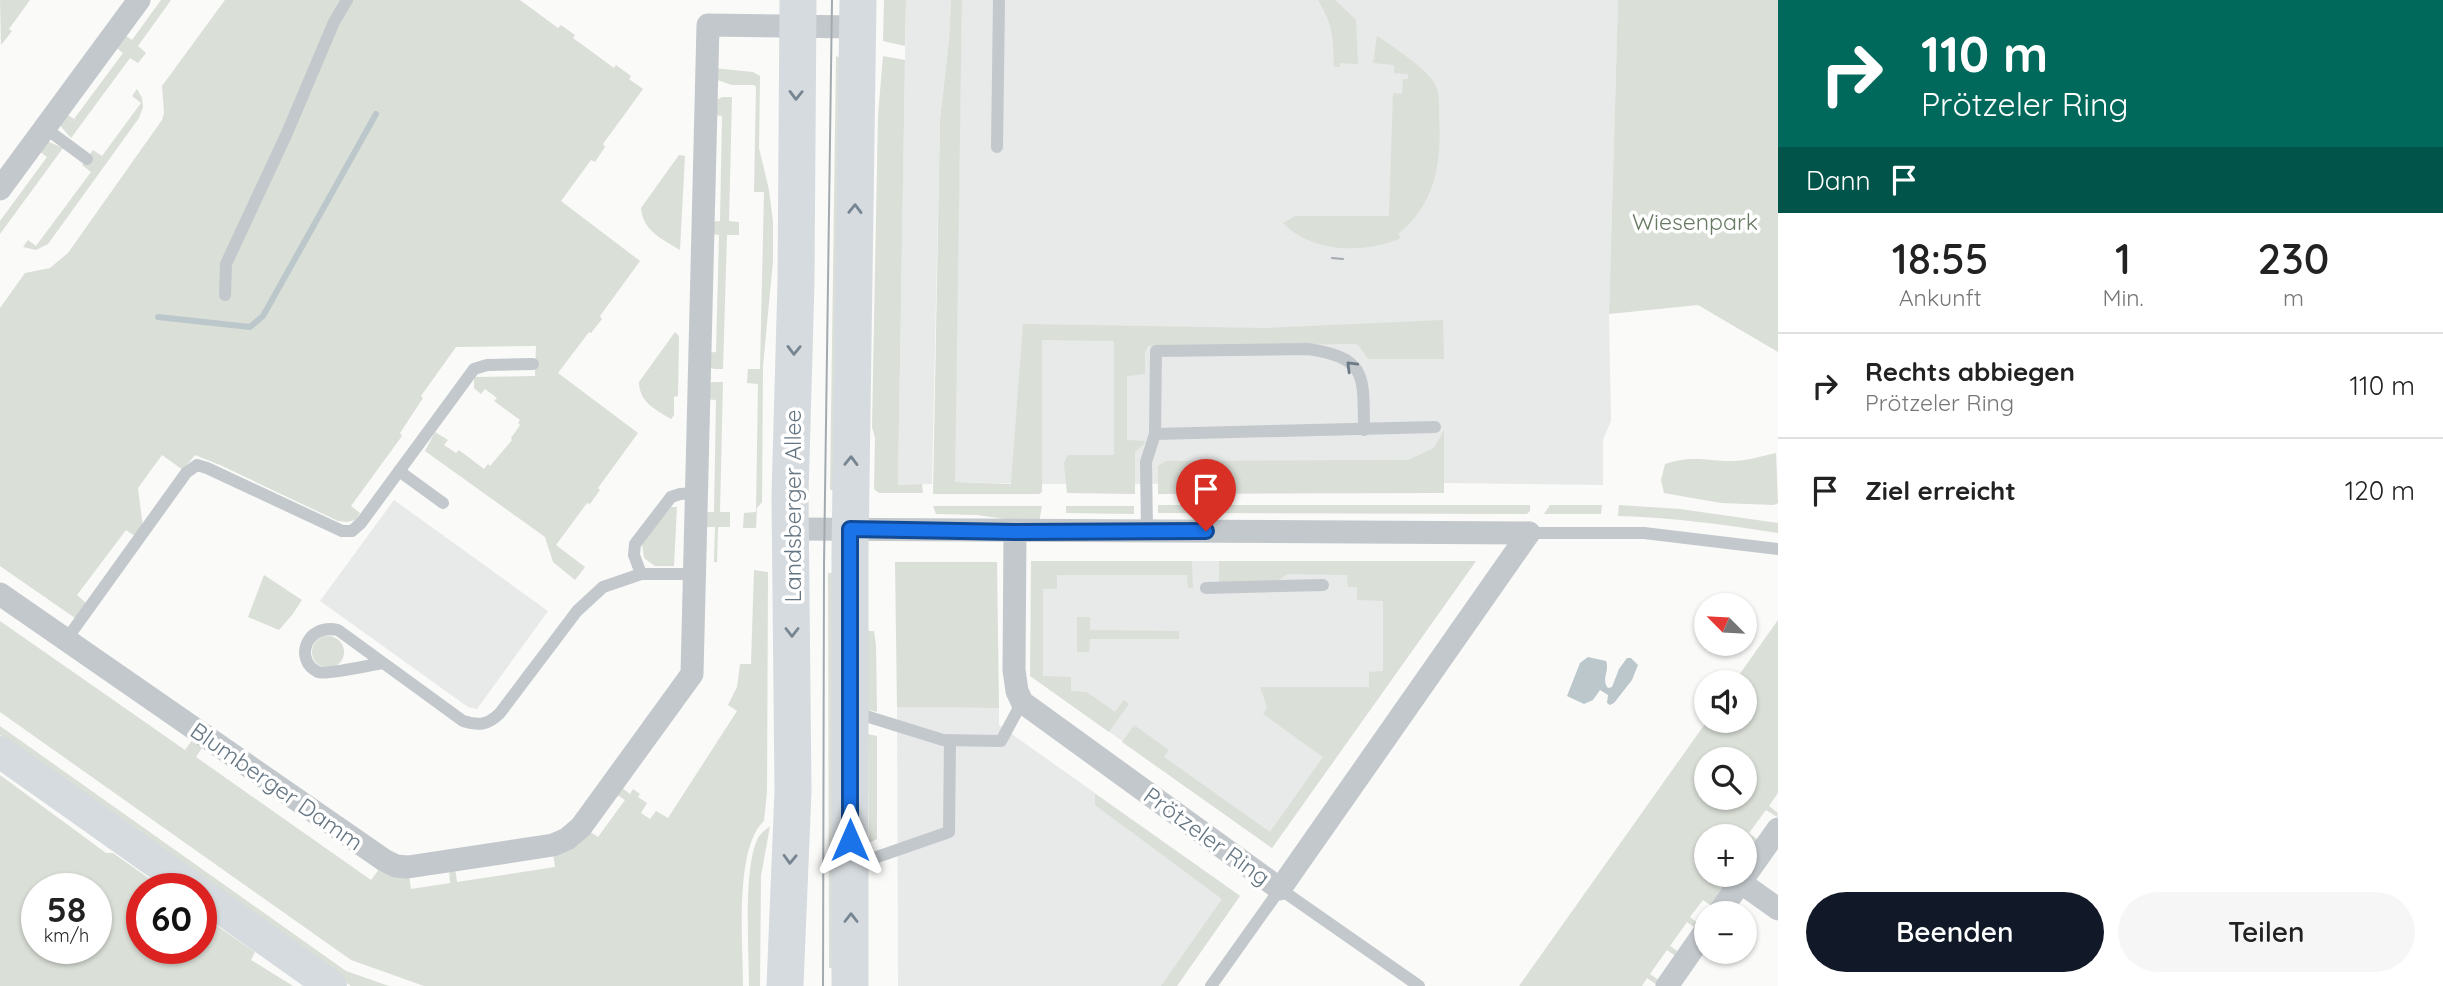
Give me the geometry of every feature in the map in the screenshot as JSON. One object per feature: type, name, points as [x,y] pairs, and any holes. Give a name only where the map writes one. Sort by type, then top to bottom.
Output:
[{"type":"main road","name":"Landsberger Allee","points":[[785,986],[793,791],[792,529],[798,13]]},
{"type":"main road","points":[[850,986],[850,529],[857,14]]},
{"type":"main road","points":[[0,752],[171,873]]},
{"type":"main road","points":[[217,905],[331,986]]},
{"type":"street","points":[[0,189],[139,0]]},
{"type":"street","points":[[694,574],[695,493],[704,375],[708,25],[798,13],[857,14]]},
{"type":"street","points":[[792,529],[1529,533]]},
{"type":"street","points":[[1015,532],[1014,670],[1017,691],[1022,702]]},
{"type":"street","name":"Prötzeler Ring","points":[[1022,702],[1280,889],[1529,533]]},
{"type":"street","name":"Blumberger Damm","points":[[0,594],[384,860],[396,866],[408,867],[553,845],[567,839],[581,827],[692,674],[694,574]]},
{"type":"street","points":[[1757,859],[1778,830]]},
{"type":"street","points":[[1747,887],[1778,909]]},
{"type":"street","points":[[1667,986],[1694,947]]},
{"type":"lane","points":[[225,295],[226,264],[287,133],[334,22],[347,0]]},
{"type":"lane","points":[[996,147],[999,0]]},
{"type":"lane","points":[[45,128],[87,159]]},
{"type":"lane","points":[[1147,531],[1146,462],[1155,434],[1156,351],[1308,349],[1329,352],[1355,367],[1363,381],[1364,430]]},
{"type":"lane","points":[[66,640],[186,473],[197,465],[342,531],[352,531],[362,523],[474,369],[487,365],[533,364]]},
{"type":"lane","points":[[1155,434],[1435,427]]},
{"type":"lane","points":[[399,471],[443,503]]},
{"type":"lane","points":[[639,568],[634,555],[635,544],[671,497],[695,493]]},
{"type":"lane","points":[[1529,533],[1644,533],[1778,549]]},
{"type":"lane","points":[[383,663],[345,668],[333,674],[318,672],[309,664],[305,650],[308,640],[316,632],[327,628],[338,630],[463,721],[483,724],[500,713],[586,601],[603,587],[639,568],[694,574]]},
{"type":"lane","points":[[1206,588],[1323,585]]},
{"type":"lane","points":[[850,711],[943,740],[1001,741],[1022,702]]},
{"type":"lane","points":[[850,866],[949,832],[950,740]]},
{"type":"lane","points":[[1211,986],[1280,889],[1419,986]]},
{"type":"shaded area","points":[[906,0],[951,0],[940,119],[932,484],[898,485]]},
{"type":"shaded area","points":[[962,0],[1618,0],[1609,314],[1611,421],[1603,440],[1603,485],[954,482]]},
{"type":"shaded area","points":[[394,500],[548,611],[477,709],[468,707],[320,601]]},
{"type":"shaded area","points":[[1031,561],[1476,561],[1272,848],[1031,676]]},
{"type":"shaded area","points":[[1588,657],[1606,661],[1605,681],[1608,688],[1612,687],[1627,658],[1631,658],[1638,665],[1632,680],[1614,703],[1607,703],[1608,695],[1600,690],[1593,700],[1584,704],[1567,696],[1580,663]]},
{"type":"shaded area","points":[[897,707],[999,708],[999,725],[1239,895],[1175,986],[898,986]]},
{"type":"green space","points":[[0,0],[30,0],[1,45]]},
{"type":"green space","points":[[161,0],[171,0],[138,46],[146,53],[138,63],[130,58],[71,138],[58,123],[65,113],[74,119],[123,53],[114,46],[123,34],[132,40]]},
{"type":"green space","points":[[225,0],[520,0],[558,28],[561,25],[575,35],[573,38],[614,68],[616,65],[643,89],[603,144],[605,147],[595,162],[591,160],[561,201],[640,261],[600,316],[602,319],[558,373],[638,433],[598,488],[600,490],[590,504],[587,503],[556,545],[585,567],[575,580],[553,562],[545,537],[425,451],[435,432],[448,440],[444,445],[456,453],[459,450],[484,469],[488,464],[490,466],[512,440],[520,420],[494,401],[497,398],[485,389],[481,394],[474,388],[474,377],[535,376],[536,346],[456,347],[421,396],[423,398],[400,433],[402,436],[351,506],[360,513],[356,520],[338,521],[195,455],[183,470],[162,455],[138,488],[143,528],[136,537],[126,530],[77,595],[86,603],[75,618],[0,566],[0,308],[25,273],[50,268],[68,253],[162,120],[162,86]]},
{"type":"green space","points":[[884,0],[906,0],[905,46],[883,41]]},
{"type":"green space","points":[[951,0],[962,0],[955,482],[1011,484],[1023,324],[1264,328],[1443,320],[1444,359],[1368,359],[1355,344],[1148,346],[1145,353],[1145,374],[1127,376],[1127,440],[1145,441],[1135,452],[1135,494],[1067,493],[1064,463],[1068,455],[1114,455],[1114,341],[1042,340],[1042,492],[933,494],[940,119]]},
{"type":"green space","points":[[1318,0],[1335,0],[1356,20],[1358,64],[1340,63],[1340,67],[1334,67],[1332,32]]},
{"type":"green space","name":"Wiesenpark","points":[[1618,0],[1778,0],[1778,352],[1698,305],[1609,314]]},
{"type":"green space","points":[[1377,36],[1417,65],[1437,88],[1440,134],[1434,182],[1420,210],[1398,234],[1401,238],[1371,247],[1339,248],[1324,245],[1295,233],[1283,223],[1295,216],[1389,216],[1393,93],[1402,94],[1403,79],[1408,79],[1408,74],[1394,73],[1394,65],[1373,63]]},
{"type":"green space","points":[[836,56],[840,58],[839,490],[830,490]]},
{"type":"green space","points":[[883,56],[905,60],[898,485],[922,484],[923,493],[879,493],[874,489],[875,438],[872,427],[878,115]]},
{"type":"green space","points":[[713,68],[753,72],[760,76],[759,148],[773,222],[773,261],[763,366],[762,502],[757,508],[756,528],[743,528],[744,513],[756,512],[758,384],[747,383],[748,369],[760,369],[764,192],[754,192],[756,87],[732,85],[712,78]]},
{"type":"green space","points":[[137,89],[143,107],[139,118],[48,244],[36,250],[23,247],[28,240],[36,246],[91,172],[82,165],[93,150],[102,156],[141,103],[132,96]]},
{"type":"green space","points":[[722,97],[732,97],[729,221],[739,222],[739,235],[727,235],[723,369],[714,369],[705,366],[706,353],[716,352],[719,235],[709,234],[709,222],[720,221],[722,116],[712,115],[712,103]]},
{"type":"green space","points":[[45,140],[63,148],[0,234],[0,221],[47,157],[38,150]]},
{"type":"green space","points":[[679,155],[685,156],[680,250],[649,228],[641,208]]},
{"type":"green space","points":[[675,332],[679,336],[678,396],[674,397],[674,415],[671,419],[645,400],[639,382]]},
{"type":"green space","points":[[723,382],[720,512],[730,512],[730,527],[718,527],[717,562],[714,562],[715,527],[704,527],[704,512],[714,512],[716,400],[706,399],[706,384]]},
{"type":"green space","points":[[1444,430],[1444,493],[1158,494],[1158,466],[1166,461],[1408,460],[1434,448]]},
{"type":"green space","points":[[1776,453],[1778,503],[1774,505],[1721,503],[1664,493],[1661,480],[1665,464],[1692,459],[1738,461]]},
{"type":"green space","points":[[1158,505],[1530,505],[1530,511],[1527,514],[1158,513]]},
{"type":"green space","points":[[1550,505],[1602,505],[1601,514],[1544,514]]},
{"type":"green space","points":[[1619,505],[1680,509],[1778,523],[1778,533],[1718,524],[1618,516]]},
{"type":"green space","points":[[933,506],[1042,506],[1039,522],[1033,523],[977,515],[936,514]]},
{"type":"green space","points":[[1066,506],[1134,506],[1134,514],[1066,513]]},
{"type":"green space","points":[[669,507],[677,507],[674,566],[655,566],[644,558],[642,544]]},
{"type":"green space","points":[[1031,561],[1192,561],[1193,588],[1188,588],[1187,575],[1057,575],[1057,589],[1043,589],[1043,676],[1071,677],[1071,691],[1087,692],[1115,712],[1124,700],[1129,704],[1109,732],[1030,676]]},
{"type":"green space","points":[[1219,561],[1476,561],[1272,848],[1122,742],[1134,725],[1169,750],[1164,757],[1270,832],[1323,757],[1263,714],[1267,707],[1260,687],[1369,687],[1369,672],[1383,671],[1383,601],[1357,600],[1357,587],[1348,587],[1347,575],[1288,574],[1274,583],[1219,584]]},
{"type":"green space","points":[[895,562],[997,562],[999,708],[897,707]]},
{"type":"green space","points":[[754,570],[768,572],[767,792],[764,821],[754,834],[744,874],[743,986],[424,986],[351,960],[0,712],[0,621],[185,750],[193,739],[204,745],[196,757],[371,880],[380,868],[409,875],[411,889],[450,883],[449,869],[455,868],[457,882],[555,867],[553,853],[589,831],[598,837],[625,800],[616,794],[621,787],[630,794],[633,789],[640,794],[638,797],[647,803],[641,813],[650,819],[656,811],[668,818],[737,711],[728,705],[737,687],[740,664],[751,664]]},
{"type":"green space","points":[[828,573],[838,573],[839,968],[829,968]]},
{"type":"green space","points":[[264,575],[302,600],[279,630],[248,617]]},
{"type":"green space","points":[[1077,617],[1090,617],[1090,630],[1179,631],[1179,639],[1090,639],[1089,652],[1077,652]]},
{"type":"green space","points":[[1778,620],[1778,793],[1769,806],[1778,813],[1777,817],[1766,810],[1756,824],[1694,824],[1694,887],[1727,887],[1717,901],[1694,901],[1694,912],[1690,917],[1694,920],[1694,927],[1687,922],[1670,946],[1680,953],[1677,957],[1667,950],[1650,974],[1660,981],[1657,985],[1647,978],[1642,986],[1519,986],[1698,733],[1757,733],[1757,670],[1743,670],[1752,656],[1757,656],[1757,650]]},
{"type":"green space","points":[[868,631],[874,631],[876,645],[877,712],[868,710]]},
{"type":"green space","points":[[328,636],[340,640],[344,652],[340,664],[328,668],[316,664],[312,652],[316,640]]},
{"type":"green space","points":[[0,726],[208,873],[193,873],[0,735]]},
{"type":"green space","points":[[868,734],[877,736],[877,839],[869,843]]},
{"type":"green space","points":[[0,775],[106,853],[113,853],[141,873],[126,873],[126,964],[217,964],[217,926],[255,952],[251,960],[293,986],[0,986]]},
{"type":"green space","points":[[1095,794],[1240,896],[1177,986],[1161,986],[1222,899],[1095,805]]},
{"type":"green space","points":[[770,826],[761,876],[760,986],[749,986],[750,868],[758,838]]},
{"type":"green space","points":[[217,880],[346,971],[389,986],[351,986],[217,890]]},
{"type":"waterway","points":[[158,317],[250,327],[263,316],[376,114]]},
{"type":"tram line","points":[[823,986],[824,565],[832,0]]},
{"type":"tram line","points":[[1332,258],[1343,259]]},
{"type":"route","points":[[850,840],[850,529],[1206,531]]}]
